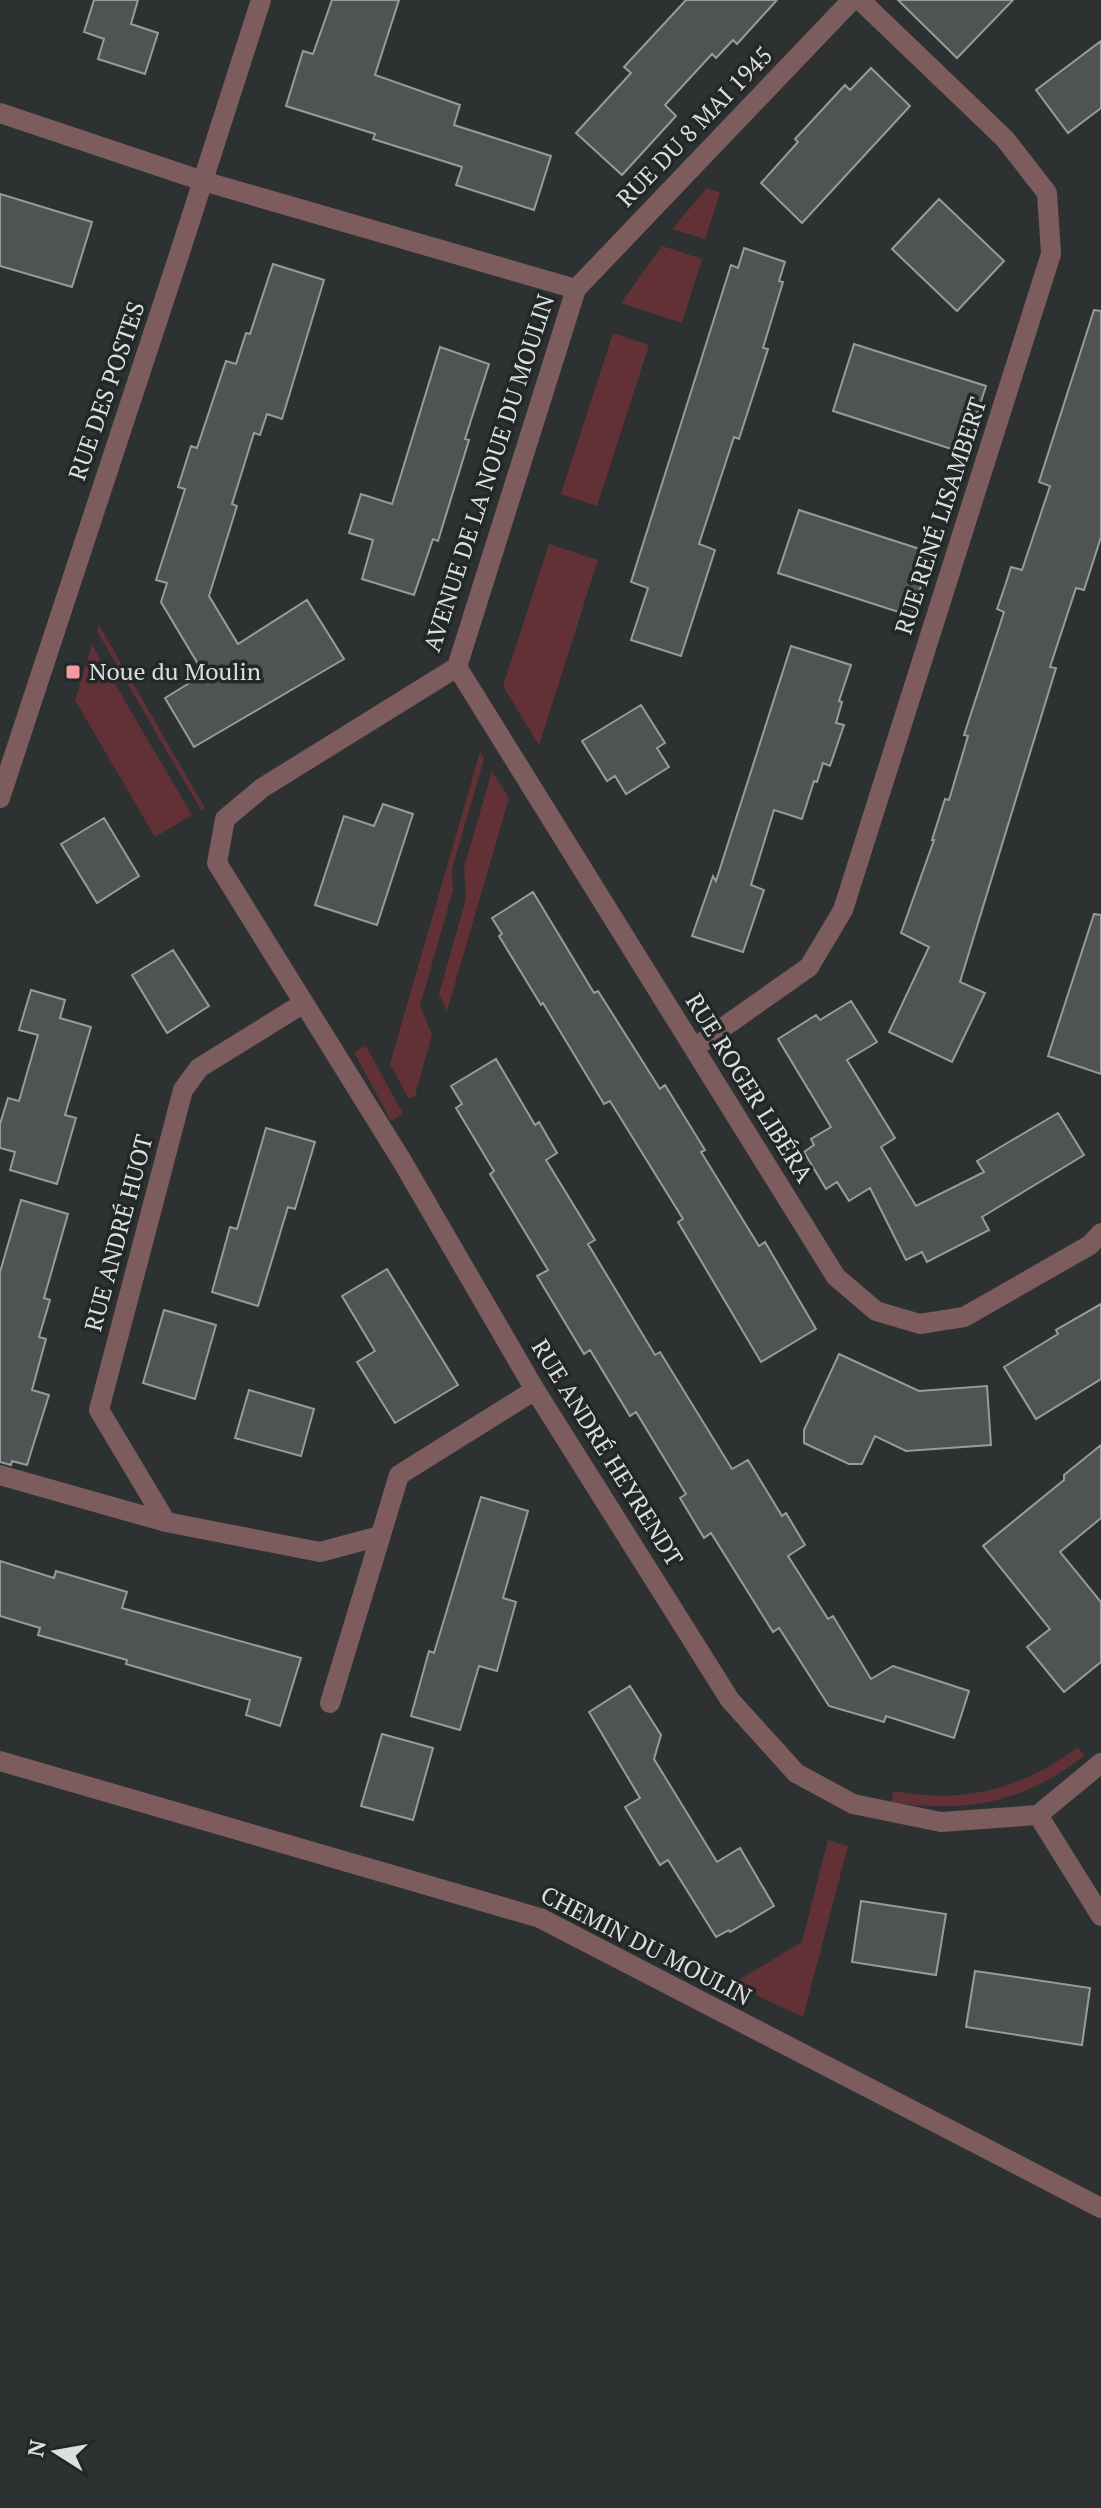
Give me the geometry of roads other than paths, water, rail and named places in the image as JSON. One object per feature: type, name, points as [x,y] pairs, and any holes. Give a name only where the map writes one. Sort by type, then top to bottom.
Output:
[{"type":"street","name":"RUE DES POSTES","points":[[0,798],[261,0]]},
{"type":"street","name":"RUE DU 8 MAI 1945","points":[[576,289],[852,0]]},
{"type":"street","name":"RUE RENÉ LISAMBERT","points":[[694,1048],[809,967],[843,910],[1051,254],[1047,193],[1005,139],[860,0]]},
{"type":"street","name":"AVENUE DE LA NOUE DU MOULIN","points":[[0,113],[203,181],[576,289],[457,667],[262,788],[225,819],[217,863]]},
{"type":"street","name":"RUE ROGER LIBÉRA","points":[[457,667],[836,1277],[876,1311],[920,1324],[964,1317],[1090,1245],[1101,1233]]},
{"type":"street","name":"RUE ANDRÉ HEYRENDT","points":[[217,863],[402,1161],[535,1390],[730,1700],[796,1773],[853,1804],[941,1822],[1038,1815]]},
{"type":"street","name":"RUE ANDRÉ HUOT","points":[[166,1522],[99,1410],[183,1090],[199,1068],[304,1003]]},
{"type":"street","points":[[330,1703],[399,1475],[535,1390]]},
{"type":"street","points":[[0,1475],[166,1522],[320,1552],[380,1536]]},
{"type":"street","name":"CHEMIN DU MOULIN","points":[[0,1761],[540,1918],[1101,2208]]},
{"type":"street","points":[[1101,1763],[1038,1815],[1101,1916]]},
{"type":"place","name":"Noue du Moulin","points":[[73,672]]}]
